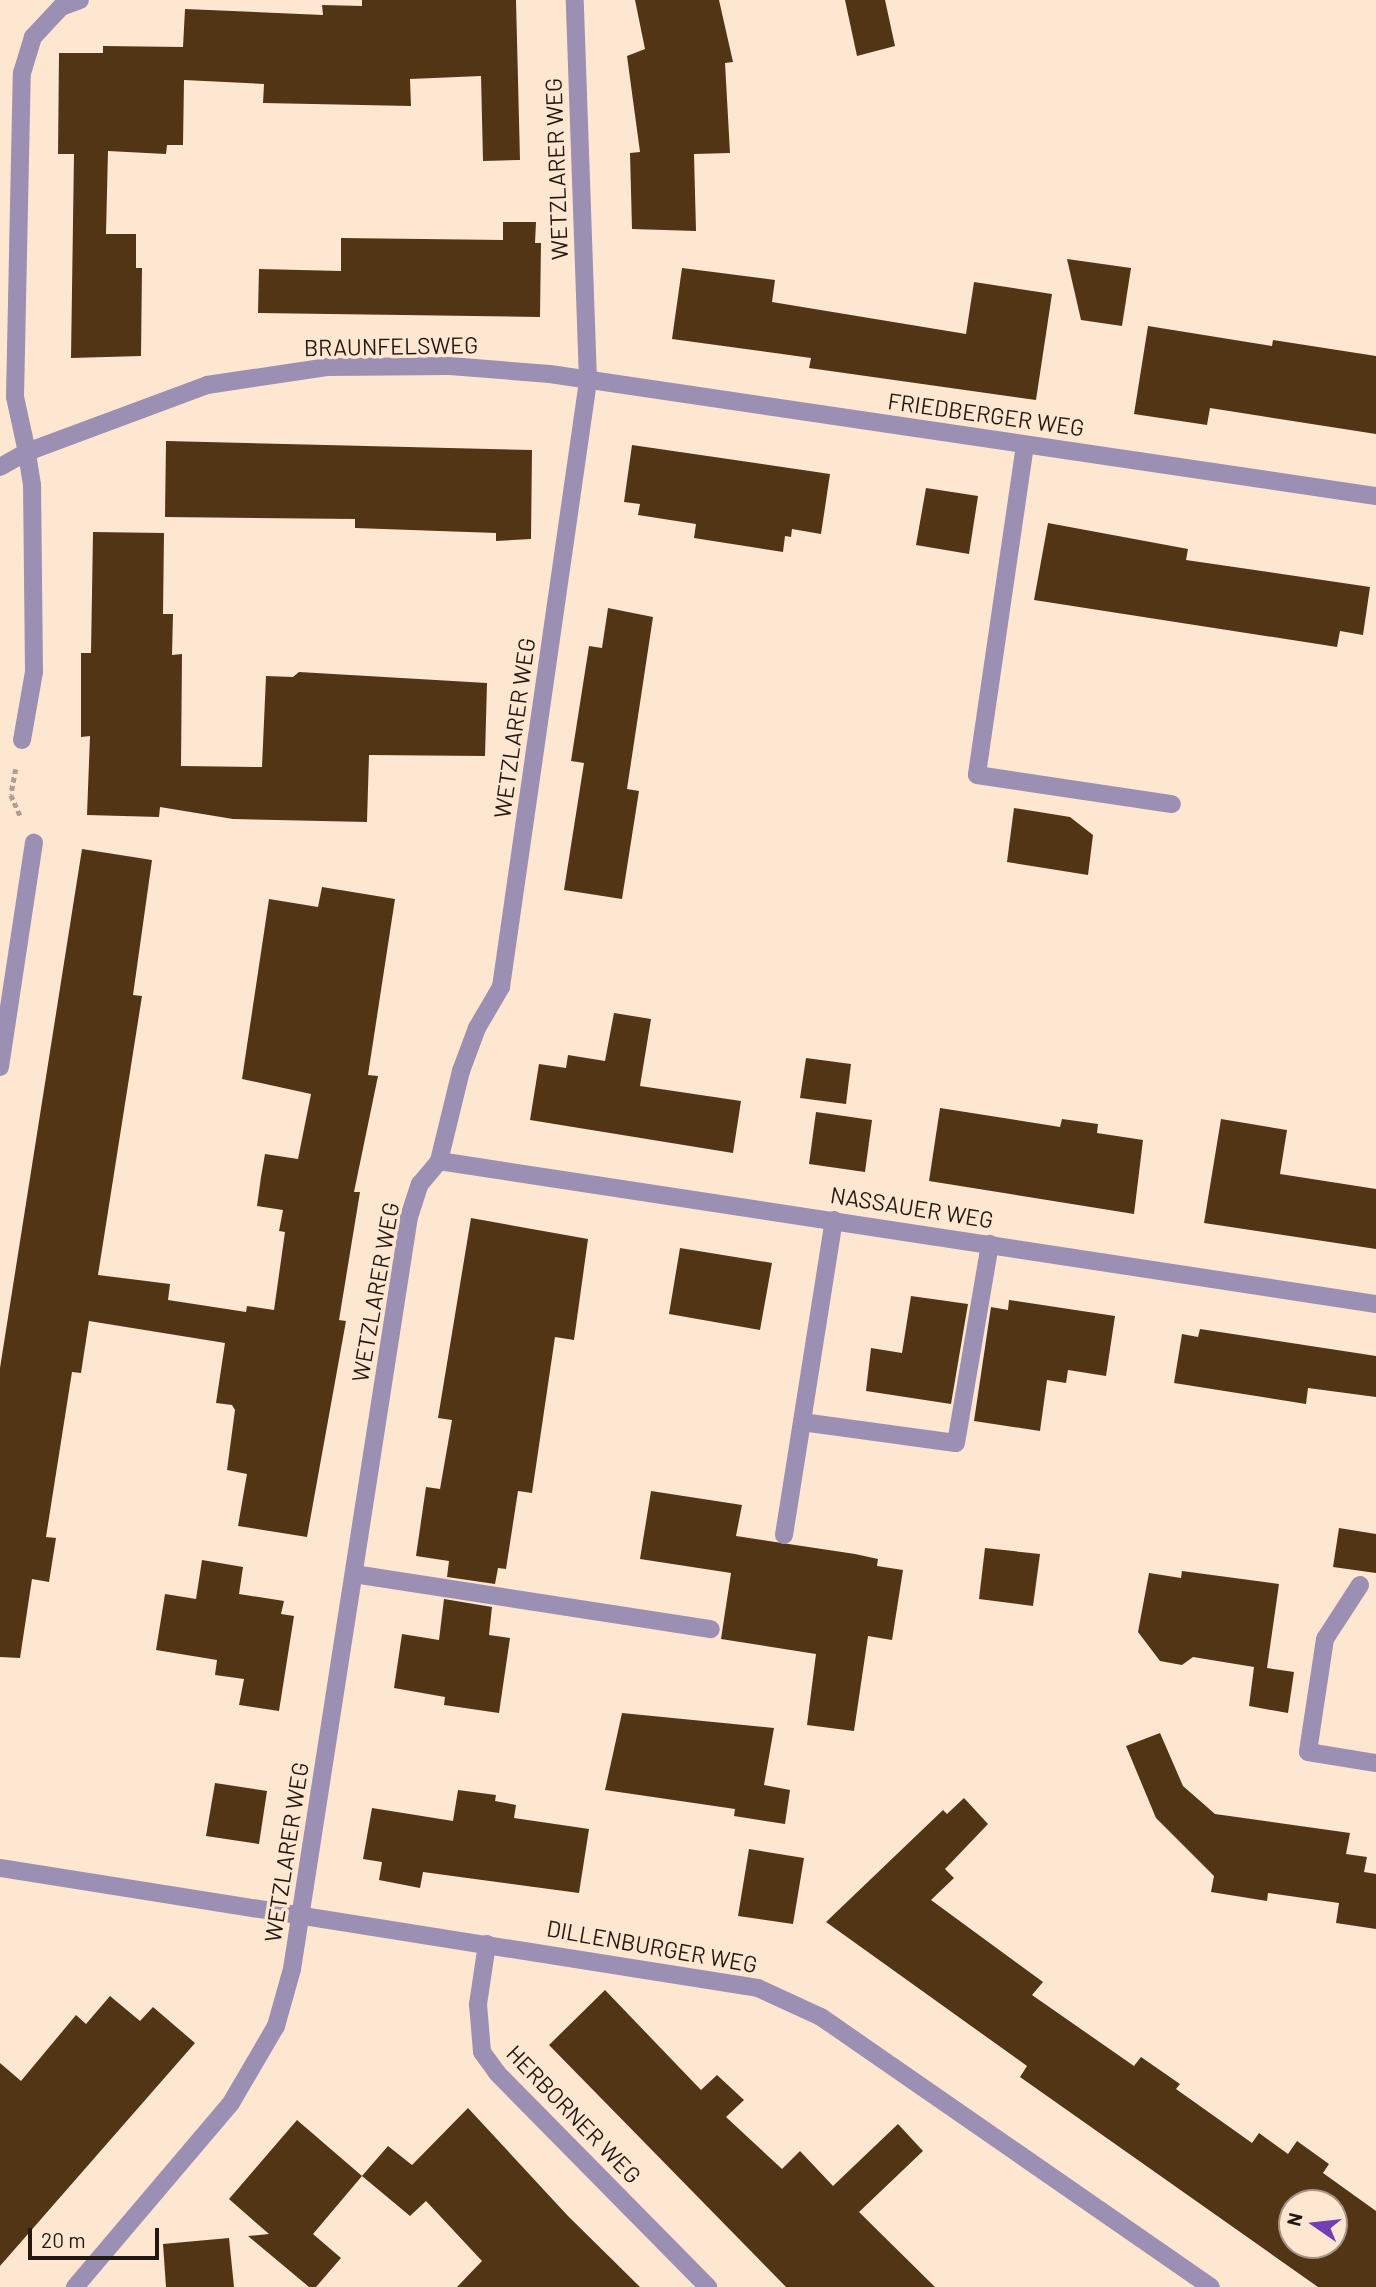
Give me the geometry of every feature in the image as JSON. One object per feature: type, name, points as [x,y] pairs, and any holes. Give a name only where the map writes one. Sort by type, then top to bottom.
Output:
[{"type":"street","points":[[22,740],[34,672],[33,485],[15,397],[22,74],[33,37],[61,7],[80,0]]},
{"type":"street","name":"WETZLARER WEG","points":[[75,2287],[231,2104],[276,2026],[302,1914],[409,1217],[420,1184],[439,1161],[465,1060],[477,1028],[501,987],[588,381],[575,0]]},
{"type":"street","name":"BRAUNFELSWEG","points":[[0,467],[27,452],[207,385],[327,367],[450,366],[588,381]]},
{"type":"street","name":"FRIEDBERGER WEG","points":[[588,381],[1376,496]]},
{"type":"street","points":[[1025,445],[976,775],[1172,804]]},
{"type":"street","points":[[0,1067],[34,843]]},
{"type":"street","name":"NASSAUER WEG","points":[[439,1161],[1376,1304]]},
{"type":"street","points":[[784,1535],[834,1220]]},
{"type":"street","points":[[802,1422],[956,1443],[990,1244]]},
{"type":"street","points":[[354,1574],[711,1629]]},
{"type":"street","points":[[1360,1586],[1325,1639],[1308,1752],[1376,1763]]},
{"type":"street","name":"DILLENBURGER WEG","points":[[0,1868],[724,1981],[790,1999],[1211,2287]]},
{"type":"street","name":"HERBORNER WEG","points":[[487,1944],[478,2004],[482,2052],[497,2073],[708,2287]]},
{"type":"building","points":[[362,0],[516,0],[520,160],[483,161],[481,76],[410,79],[411,106],[263,103],[264,84],[184,80],[183,145],[167,145],[166,154],[108,151],[106,234],[136,234],[136,268],[142,268],[141,356],[71,358],[74,154],[58,154],[59,53],[103,53],[103,46],[183,47],[185,9],[323,15],[322,5],[362,6]]},
{"type":"building","points":[[635,0],[719,0],[733,62],[725,63],[730,153],[694,154],[696,231],[632,229],[630,153],[640,152],[627,56],[645,49]]},
{"type":"building","points":[[845,0],[885,0],[895,46],[857,56]]},
{"type":"building","points":[[503,222],[536,222],[535,243],[541,243],[540,317],[258,313],[259,269],[341,271],[341,238],[503,240]]},
{"type":"building","points":[[1067,259],[1131,268],[1122,326],[1081,320]]},
{"type":"building","points":[[682,268],[775,280],[772,302],[966,334],[974,282],[1052,294],[1036,400],[809,368],[811,358],[672,339]]},
{"type":"building","points":[[1148,326],[1272,346],[1273,340],[1376,356],[1376,434],[1210,408],[1207,425],[1134,414]]},
{"type":"building","points":[[166,441],[532,450],[531,539],[496,541],[496,533],[355,528],[355,519],[165,517]]},
{"type":"building","points":[[632,445],[830,474],[821,534],[792,529],[791,537],[785,536],[783,552],[694,538],[696,524],[638,515],[640,504],[624,502]]},
{"type":"building","points":[[926,488],[978,496],[969,554],[916,545]]},
{"type":"building","points":[[1048,523],[1188,549],[1186,560],[1370,587],[1363,635],[1340,631],[1337,647],[1034,600]]},
{"type":"building","points":[[93,532],[164,533],[163,614],[173,614],[172,655],[182,654],[181,766],[262,767],[266,676],[293,677],[299,672],[487,683],[485,756],[369,755],[367,822],[233,819],[160,807],[159,817],[87,815],[90,736],[81,737],[81,653],[91,653]]},
{"type":"building","points":[[608,608],[653,617],[627,789],[639,791],[622,899],[564,890],[584,763],[571,761],[589,646],[602,648]]},
{"type":"building","points":[[1014,808],[1070,817],[1093,835],[1088,875],[1007,862]]},
{"type":"building","points":[[82,849],[152,860],[133,995],[142,996],[98,1275],[170,1284],[168,1300],[246,1312],[247,1306],[274,1310],[285,1232],[279,1231],[283,1210],[257,1206],[261,1177],[265,1154],[298,1159],[311,1094],[242,1079],[269,899],[318,907],[322,887],[395,899],[368,1075],[378,1076],[354,1192],[360,1192],[339,1320],[346,1321],[307,1537],[238,1526],[247,1474],[227,1470],[235,1410],[232,1405],[216,1403],[225,1343],[89,1321],[81,1373],[72,1372],[46,1537],[56,1538],[49,1582],[32,1579],[20,1658],[0,1657],[0,1368]]},
{"type":"building","points":[[614,1013],[651,1019],[640,1086],[741,1101],[733,1153],[530,1120],[539,1064],[566,1068],[568,1055],[605,1061]]},
{"type":"building","points":[[806,1058],[851,1064],[846,1104],[800,1098]]},
{"type":"building","points":[[940,1108],[1060,1127],[1062,1119],[1098,1124],[1097,1133],[1143,1140],[1134,1214],[929,1181]]},
{"type":"building","points":[[816,1112],[872,1120],[865,1172],[809,1164]]},
{"type":"building","points":[[1221,1119],[1287,1130],[1280,1174],[1376,1189],[1376,1249],[1204,1223]]},
{"type":"building","points":[[471,1218],[588,1239],[574,1340],[555,1337],[532,1493],[518,1491],[506,1569],[498,1568],[495,1584],[447,1577],[449,1561],[416,1556],[426,1487],[440,1489],[452,1420],[438,1418]]},
{"type":"building","points":[[680,1248],[772,1263],[760,1330],[669,1314]]},
{"type":"building","points":[[911,1296],[968,1304],[951,1404],[866,1391],[871,1348],[902,1353]]},
{"type":"building","points":[[1009,1300],[1115,1316],[1106,1376],[1068,1370],[1066,1383],[1047,1380],[1040,1431],[974,1421],[991,1307],[1008,1310]]},
{"type":"building","points":[[1200,1329],[1376,1356],[1376,1397],[1308,1388],[1306,1404],[1174,1383],[1182,1334],[1198,1337]]},
{"type":"building","points":[[651,1491],[742,1505],[736,1536],[855,1554],[878,1559],[877,1566],[903,1570],[892,1640],[868,1636],[854,1731],[807,1725],[816,1654],[721,1639],[731,1573],[640,1559]]},
{"type":"building","points":[[1339,1528],[1376,1534],[1376,1573],[1333,1567]]},
{"type":"building","points":[[985,1548],[1040,1554],[1033,1606],[979,1599]]},
{"type":"building","points":[[202,1560],[243,1567],[239,1594],[284,1601],[281,1614],[294,1616],[279,1711],[239,1705],[244,1679],[215,1675],[217,1660],[156,1650],[165,1594],[196,1599]]},
{"type":"building","points":[[1182,1571],[1279,1584],[1267,1668],[1294,1672],[1288,1713],[1249,1706],[1254,1667],[1193,1657],[1182,1665],[1160,1661],[1138,1632],[1149,1573],[1181,1578]]},
{"type":"building","points":[[444,1599],[492,1607],[489,1635],[510,1638],[499,1713],[444,1705],[445,1697],[394,1688],[402,1634],[439,1640]]},
{"type":"building","points":[[622,1713],[774,1728],[764,1785],[790,1790],[785,1824],[734,1816],[735,1809],[605,1790]]},
{"type":"building","points":[[1160,1733],[1183,1786],[1215,1814],[1350,1833],[1346,1854],[1367,1857],[1364,1872],[1376,1874],[1376,1929],[1336,1923],[1339,1903],[1268,1893],[1267,1901],[1211,1892],[1214,1876],[1156,1818],[1126,1746]]},
{"type":"building","points":[[215,1783],[267,1791],[259,1844],[206,1836]]},
{"type":"building","points":[[458,1790],[496,1795],[495,1801],[516,1805],[514,1818],[589,1829],[579,1893],[423,1872],[420,1888],[379,1880],[382,1862],[363,1859],[372,1808],[453,1821]]},
{"type":"building","points":[[964,1798],[988,1824],[945,1869],[954,1878],[931,1900],[1043,1982],[1032,1995],[1134,2066],[1141,2057],[1180,2084],[1176,2089],[1252,2143],[1259,2133],[1288,2154],[1297,2141],[1329,2164],[1323,2173],[1345,2189],[1278,2189],[1278,2259],[1020,2077],[1027,2066],[826,1922],[943,1810],[947,1814]]},
{"type":"building","points":[[749,1849],[804,1858],[793,1924],[738,1916]]},
{"type":"building","points":[[605,1990],[701,2090],[717,2075],[744,2100],[726,2117],[782,2169],[800,2151],[833,2186],[898,2124],[923,2151],[859,2212],[935,2287],[786,2287],[549,2045]]},
{"type":"building","points":[[110,1996],[140,2021],[153,2007],[195,2043],[0,2266],[0,2063],[21,2081],[76,2015],[86,2024]]},
{"type":"building","points":[[468,2108],[568,2216],[640,2287],[457,2287],[482,2261],[426,2201],[410,2216],[362,2176],[388,2146],[412,2165]]},
{"type":"building","points":[[297,2120],[362,2176],[313,2234],[341,2258],[316,2287],[309,2287],[248,2236],[269,2234],[229,2199]]},
{"type":"building","points":[[1348,2191],[1376,2211],[1376,2287],[1318,2287],[1278,2259],[1348,2259]]},
{"type":"building","points":[[229,2238],[234,2287],[166,2287],[163,2244]]}]
